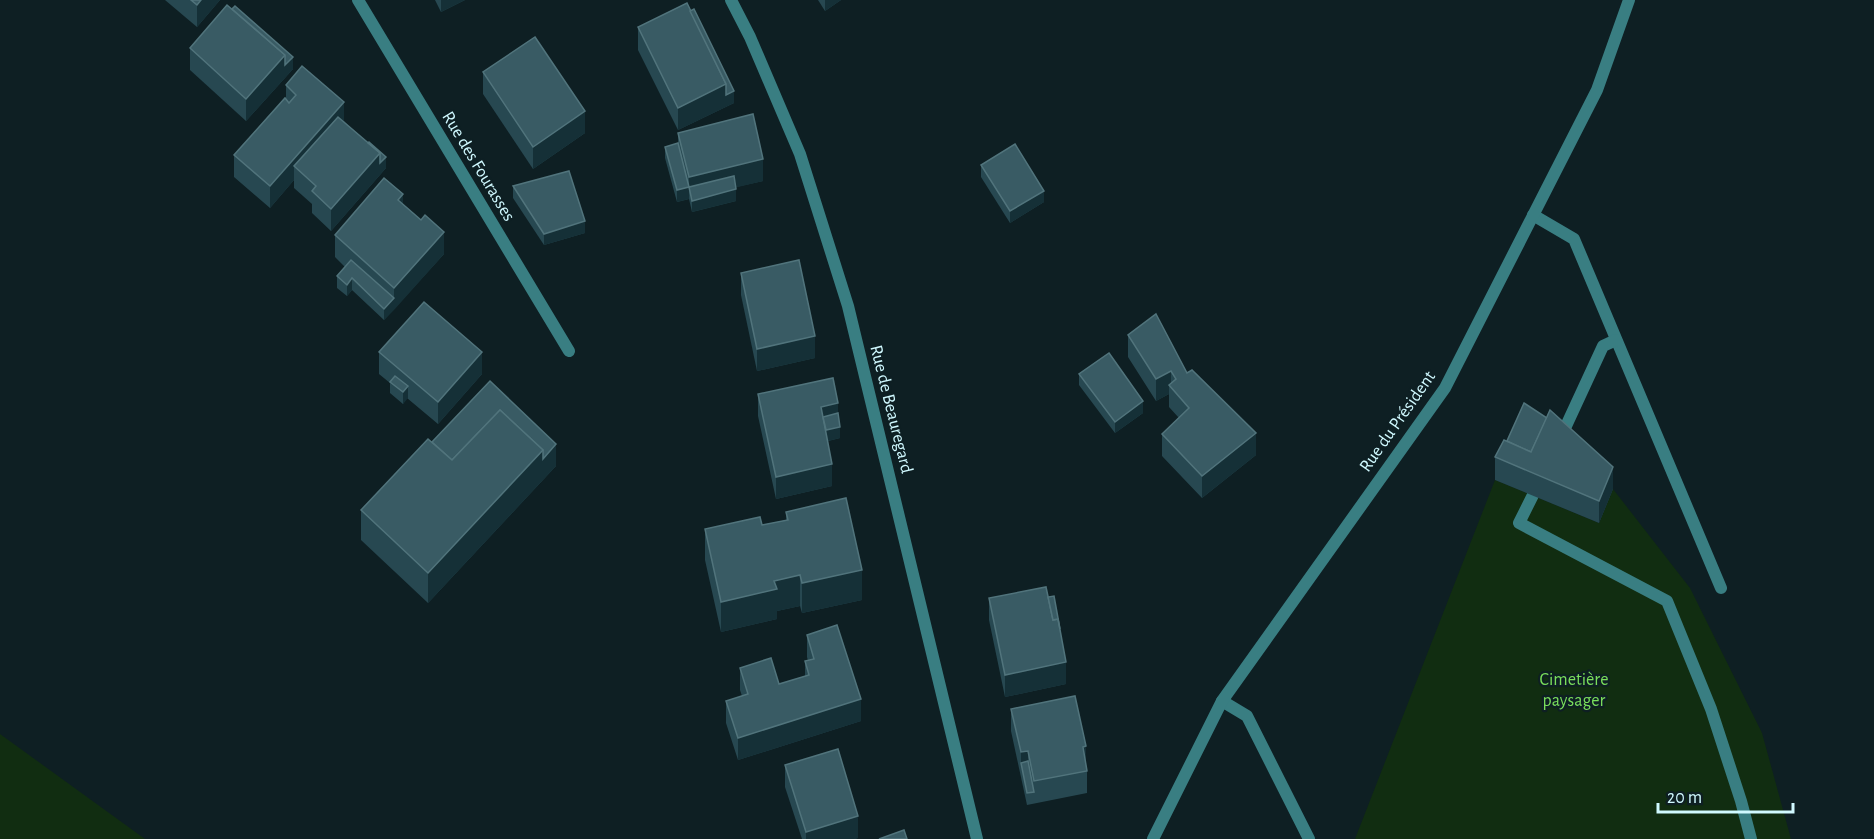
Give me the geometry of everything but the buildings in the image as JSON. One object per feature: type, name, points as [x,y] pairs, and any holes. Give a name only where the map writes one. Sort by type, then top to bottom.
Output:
[{"type":"street","name":"Rue des Fourasses","points":[[358,0],[569,351]]},
{"type":"street","name":"Rue de Beauregard","points":[[731,0],[750,38],[800,154],[848,306],[977,839]]},
{"type":"street","name":"Rue du Président","points":[[1154,839],[1222,700],[1445,388],[1598,90],[1629,0]]},
{"type":"street","points":[[1533,215],[1574,239],[1721,588]]},
{"type":"street","points":[[1559,440],[1603,346],[1616,340]]},
{"type":"street","points":[[1533,495],[1519,523],[1667,601],[1711,709],[1751,839]]},
{"type":"street","points":[[1222,700],[1247,716],[1309,839]]},
{"type":"green space","name":"Cimetière paysager","points":[[1495,480],[1599,523],[1613,489],[1690,588],[1762,733],[1791,839],[1355,839]]},
{"type":"green space","points":[[0,734],[145,839],[0,839]]}]
